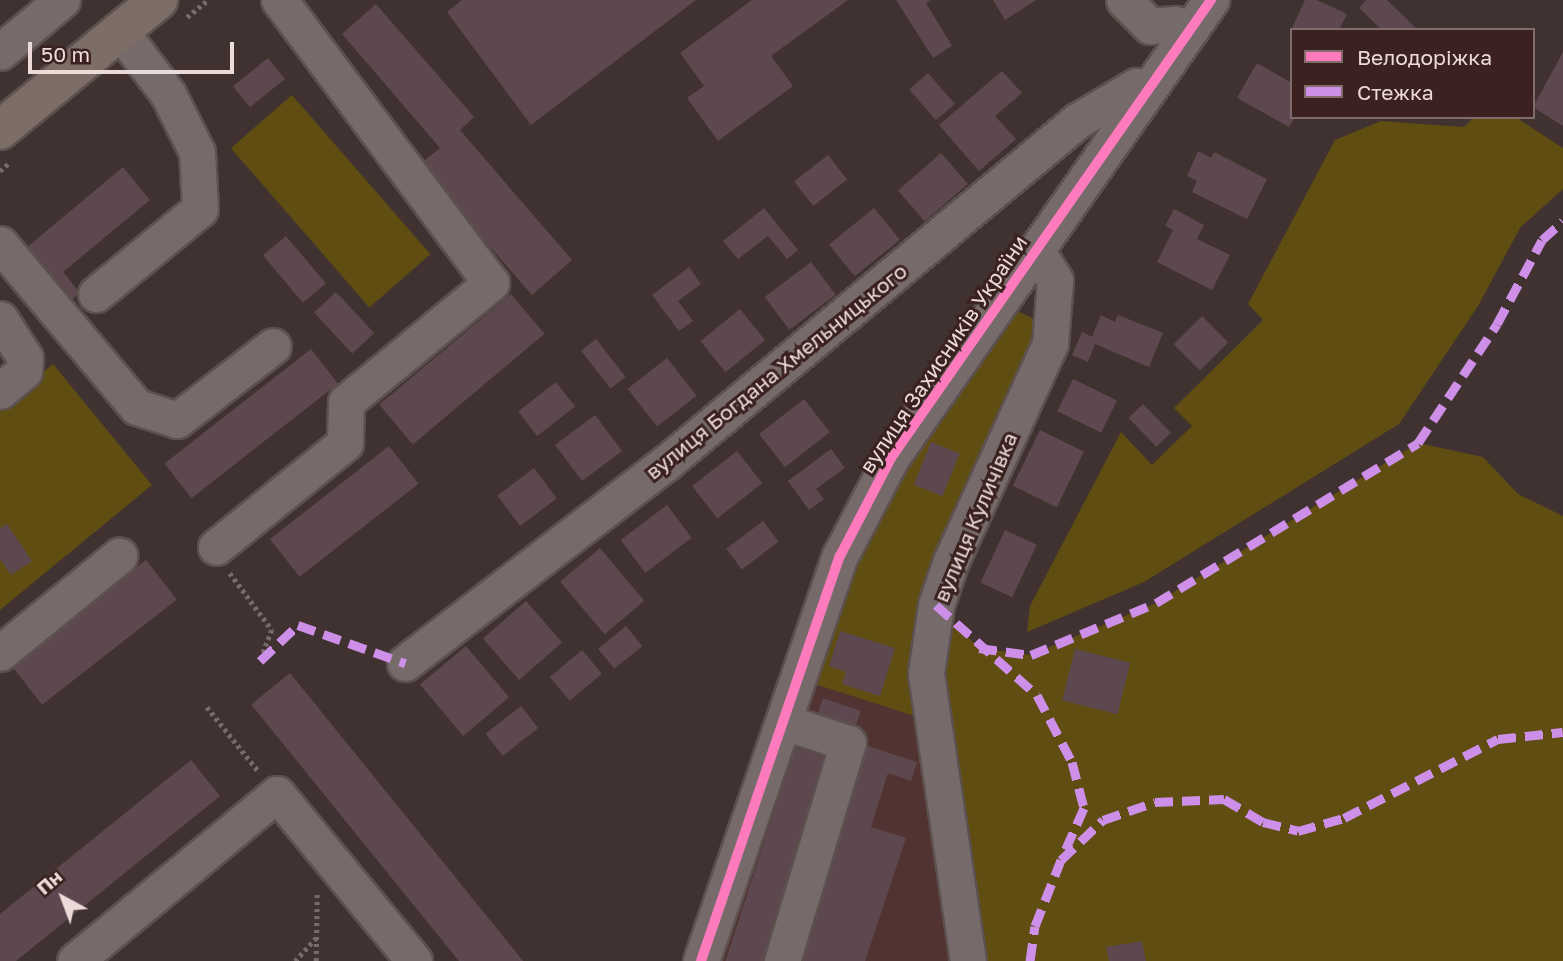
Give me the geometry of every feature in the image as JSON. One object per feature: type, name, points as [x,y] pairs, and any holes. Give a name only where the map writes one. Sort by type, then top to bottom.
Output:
[{"type":"highway","points":[[0,130],[158,0]]},
{"type":"street","points":[[0,51],[62,0]]},
{"type":"street","points":[[216,547],[345,443],[346,402],[491,283],[279,0]]},
{"type":"street","points":[[1124,0],[1150,26],[1175,24],[1191,29]]},
{"type":"street","name":"вулиця Захисників України","points":[[701,961],[840,556],[891,458],[1211,0]]},
{"type":"street","points":[[96,294],[200,209],[197,152],[168,94],[120,31]]},
{"type":"street","name":"вулиця Богдана Хмельницького","points":[[405,663],[666,463],[1077,121],[1136,86],[1149,89]]},
{"type":"street","points":[[0,244],[137,407],[177,420],[273,346]]},
{"type":"street","name":"вулиця Куличівка","points":[[968,961],[926,673],[936,605],[951,561],[1050,344],[1055,280],[1036,250]]},
{"type":"street","points":[[0,319],[24,358],[24,371],[0,391]]},
{"type":"street","points":[[0,653],[119,556]]},
{"type":"street","points":[[782,961],[848,743],[784,722]]},
{"type":"street","points":[[75,961],[276,794],[414,961]]},
{"type":"path","points":[[216,547],[236,584],[272,630],[260,661]]},
{"type":"path","points":[[207,707],[276,794]]},
{"type":"path","points":[[295,961],[316,938]]},
{"type":"shaded area","points":[[292,95],[430,254],[369,307],[231,148]]},
{"type":"shaded area","points":[[1472,119],[1518,119],[1563,148],[1563,189],[1520,228],[1478,306],[1399,424],[1144,582],[1027,632],[1030,606],[1121,432],[1152,465],[1192,426],[1174,408],[1263,320],[1248,304],[1335,140],[1381,121],[1464,127]]},
{"type":"shaded area","points":[[999,302],[1038,321],[1050,344],[940,610],[979,648],[1031,655],[1156,603],[1418,443],[1483,457],[1518,494],[1563,516],[1563,961],[968,961],[933,722],[799,679],[840,556]]},
{"type":"shaded area","points":[[53,364],[152,485],[0,610],[0,407]]},
{"type":"shaded area","points":[[799,679],[933,722],[974,961],[701,961]]},
{"type":"building","points":[[462,0],[696,0],[531,125],[447,12]]},
{"type":"building","points":[[752,0],[848,0],[771,56],[793,86],[718,141],[687,98],[704,86],[680,53]]},
{"type":"building","points":[[896,0],[931,0],[926,3],[952,46],[933,58]]},
{"type":"building","points":[[993,0],[1036,0],[1005,20]]},
{"type":"building","points":[[1305,0],[1317,0],[1347,14],[1340,28],[1292,28]]},
{"type":"building","points":[[1366,0],[1387,0],[1416,28],[1380,28],[1359,8]]},
{"type":"building","points":[[376,4],[474,117],[460,130],[572,260],[532,295],[419,165],[440,148],[342,34]]},
{"type":"building","points":[[1563,52],[1563,126],[1535,108],[1535,103]]},
{"type":"building","points":[[268,58],[285,79],[250,107],[233,86]]},
{"type":"building","points":[[1257,63],[1290,82],[1290,119],[1294,119],[1289,127],[1237,98]]},
{"type":"building","points":[[1002,71],[1022,93],[995,116],[1016,139],[979,171],[939,125]]},
{"type":"building","points":[[928,73],[955,104],[936,120],[909,89]]},
{"type":"building","points":[[1198,151],[1211,158],[1214,152],[1267,179],[1247,219],[1192,192],[1197,181],[1187,176]]},
{"type":"building","points":[[941,153],[968,184],[925,221],[898,190]]},
{"type":"building","points":[[828,155],[847,179],[813,206],[794,181]]},
{"type":"building","points":[[123,167],[150,200],[63,272],[80,293],[64,306],[20,253]]},
{"type":"building","points":[[764,208],[798,250],[787,259],[768,236],[738,259],[723,241]]},
{"type":"building","points":[[874,208],[900,240],[855,276],[829,245]]},
{"type":"building","points":[[1174,209],[1204,225],[1197,239],[1230,255],[1212,290],[1157,262],[1173,230],[1165,226]]},
{"type":"building","points":[[286,236],[326,283],[303,303],[263,255]]},
{"type":"building","points":[[811,262],[836,295],[789,330],[765,297]]},
{"type":"building","points":[[689,267],[701,284],[678,301],[693,321],[679,331],[652,295]]},
{"type":"building","points":[[336,292],[374,333],[352,353],[314,312]]},
{"type":"building","points":[[511,294],[544,334],[413,444],[379,405]]},
{"type":"building","points":[[740,309],[765,340],[726,372],[700,341]]},
{"type":"building","points":[[1101,315],[1115,322],[1118,315],[1163,333],[1149,367],[1095,344],[1088,362],[1072,355],[1082,332],[1092,337]]},
{"type":"building","points":[[1202,316],[1228,342],[1200,370],[1174,344]]},
{"type":"building","points":[[596,339],[626,377],[611,389],[581,351]]},
{"type":"building","points":[[311,349],[338,384],[192,498],[164,464]]},
{"type":"building","points":[[667,358],[697,396],[657,427],[628,389]]},
{"type":"building","points":[[1073,379],[1117,400],[1101,433],[1057,411]]},
{"type":"building","points":[[556,382],[575,406],[537,436],[518,412]]},
{"type":"building","points":[[804,399],[830,432],[785,467],[759,434]]},
{"type":"building","points":[[1143,404],[1171,433],[1156,447],[1129,418]]},
{"type":"building","points":[[595,415],[622,451],[582,481],[555,445]]},
{"type":"building","points":[[1040,430],[1084,451],[1057,507],[1013,486]]},
{"type":"building","points":[[931,442],[960,454],[943,496],[914,485]]},
{"type":"building","points":[[389,446],[419,484],[300,577],[270,539]]},
{"type":"building","points":[[831,449],[845,468],[816,489],[824,499],[809,510],[788,481]]},
{"type":"building","points":[[737,451],[762,483],[717,518],[692,486]]},
{"type":"building","points":[[534,468],[557,498],[520,526],[497,496]]},
{"type":"building","points":[[667,505],[692,538],[645,573],[621,540]]},
{"type":"building","points":[[763,521],[779,542],[742,569],[726,549]]},
{"type":"building","points":[[7,524],[32,561],[11,575],[0,559],[0,528]]},
{"type":"building","points":[[1005,530],[1037,545],[1012,597],[980,583]]},
{"type":"building","points":[[600,548],[644,601],[605,634],[560,581]]},
{"type":"building","points":[[146,560],[177,599],[42,705],[11,665]]},
{"type":"building","points":[[526,601],[562,643],[519,680],[483,638]]},
{"type":"building","points":[[626,626],[642,646],[614,669],[598,649]]},
{"type":"building","points":[[840,631],[895,648],[880,696],[842,684],[846,672],[829,666]]},
{"type":"building","points":[[466,646],[509,697],[463,736],[420,685]]},
{"type":"building","points":[[1075,649],[1130,663],[1117,714],[1062,700]]},
{"type":"building","points":[[582,650],[602,674],[570,701],[550,677]]},
{"type":"building","points":[[290,673],[523,961],[459,961],[251,704]]},
{"type":"building","points":[[823,698],[861,711],[853,734],[815,721]]},
{"type":"building","points":[[521,706],[538,728],[503,756],[486,734]]},
{"type":"building","points":[[859,743],[917,762],[911,781],[888,773],[871,827],[906,838],[865,961],[795,961]]},
{"type":"building","points":[[795,747],[838,761],[773,961],[725,961]]},
{"type":"building","points":[[191,760],[220,796],[16,961],[0,961],[0,914]]},
{"type":"building","points":[[1142,941],[1146,961],[1109,961],[1106,947]]},
{"type":"marked path","points":[[979,648],[1031,655],[1156,603],[1418,443],[1497,324],[1542,240],[1563,221]]},
{"type":"marked path","points":[[936,605],[1037,695],[1072,762],[1084,808],[1064,853]]},
{"type":"marked path","points":[[260,661],[298,625],[405,663]]},
{"type":"marked path","points":[[1030,961],[1035,926],[1061,860],[1103,820],[1155,802],[1224,799],[1263,822],[1298,831],[1344,818],[1498,739],[1563,732]]},
{"type":"cycle path","points":[[701,961],[840,556],[891,458],[1211,0]]}]
